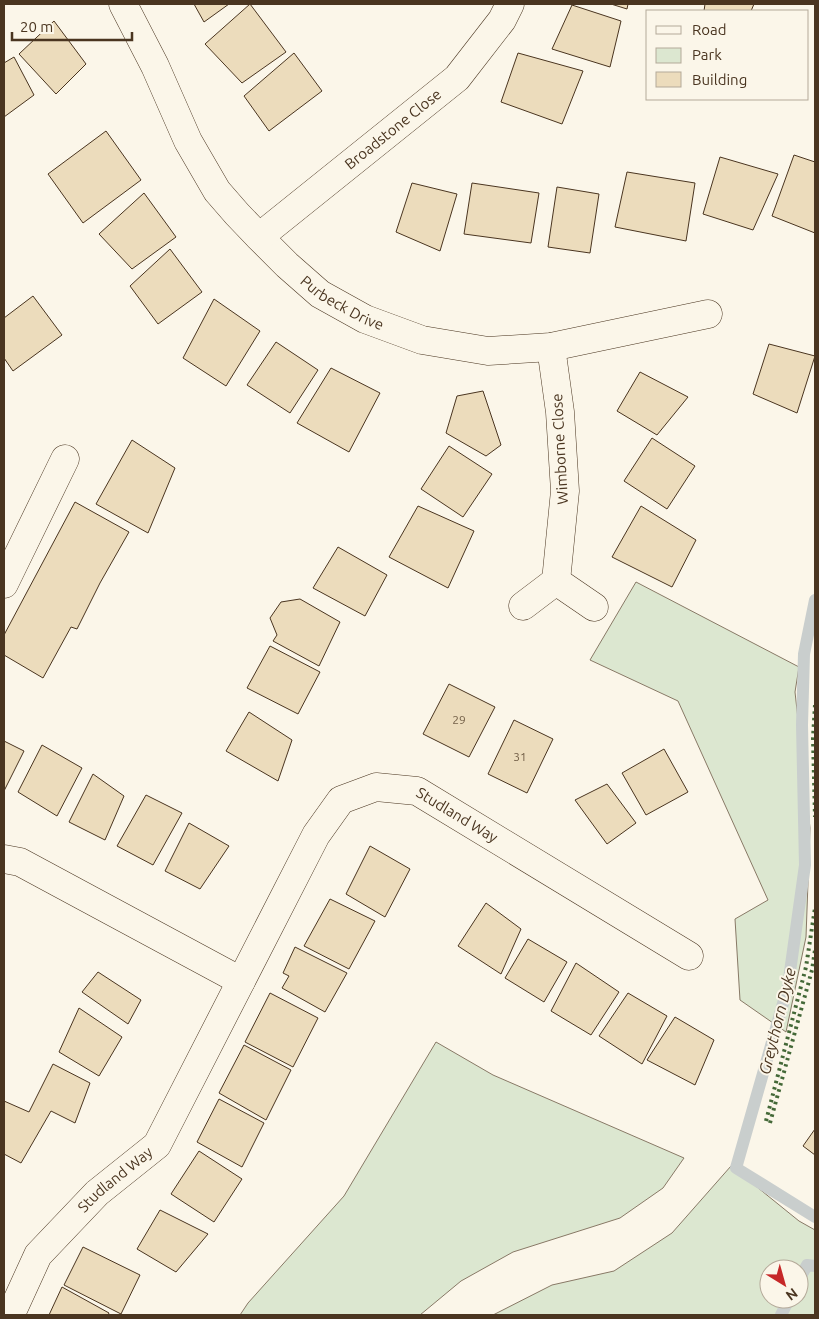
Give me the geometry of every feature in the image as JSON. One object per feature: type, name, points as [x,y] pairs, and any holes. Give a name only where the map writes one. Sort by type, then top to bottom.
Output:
[{"type":"street","name":"Purbeck Drive","points":[[123,4],[155,66],[188,141],[217,191],[259,237],[320,294],[365,319],[422,340],[488,350],[550,347],[708,314]]},
{"type":"street","name":"Broadstone Close","points":[[259,237],[457,78],[502,20],[510,4]]},
{"type":"street","name":"Wimborne Close","points":[[550,347],[560,412],[565,491],[556,581]]},
{"type":"street","points":[[4,584],[65,459]]},
{"type":"street","points":[[523,606],[556,581],[594,606]]},
{"type":"street","name":"Studland Way","points":[[4,1313],[11,1314],[38,1254],[97,1193],[157,1145],[316,834],[341,800],[376,786],[417,791],[689,956]]},
{"type":"street","points":[[4,859],[20,862],[241,981]]},
{"type":"green space","points":[[636,582],[799,667],[795,692],[810,828],[806,937],[786,1032],[740,1000],[735,919],[768,900],[678,701],[590,660]]},
{"type":"green space","points":[[436,1042],[493,1075],[684,1158],[663,1188],[620,1218],[513,1252],[461,1281],[420,1315],[240,1315],[248,1303],[344,1196]]},
{"type":"green space","points":[[731,1166],[799,1221],[815,1230],[815,1315],[493,1315],[552,1285],[614,1271],[672,1233]]},
{"type":"building","points":[[194,4],[229,4],[204,22]]},
{"type":"building","points":[[250,4],[286,52],[242,83],[205,44]]},
{"type":"building","points":[[611,4],[628,4],[627,9]]},
{"type":"building","points":[[705,4],[754,4],[751,10],[704,10]]},
{"type":"building","points":[[572,5],[621,21],[610,67],[552,49]]},
{"type":"building","points":[[54,21],[86,64],[56,94],[19,54]]},
{"type":"building","points":[[294,53],[322,91],[269,131],[244,96]]},
{"type":"building","points":[[518,53],[583,71],[562,124],[501,102]]},
{"type":"building","points":[[14,57],[34,95],[4,117],[4,63]]},
{"type":"building","points":[[106,131],[141,180],[83,223],[48,174]]},
{"type":"building","points":[[794,155],[815,162],[815,233],[772,216]]},
{"type":"building","points":[[720,157],[778,174],[753,230],[703,214]]},
{"type":"building","points":[[627,172],[695,183],[686,241],[615,227]]},
{"type":"building","points":[[412,183],[457,194],[440,251],[396,232]]},
{"type":"building","points":[[472,183],[539,193],[531,243],[464,234]]},
{"type":"building","points":[[557,187],[599,194],[590,253],[548,247]]},
{"type":"building","points":[[144,193],[176,237],[132,269],[99,234]]},
{"type":"building","points":[[170,249],[202,292],[158,324],[130,286]]},
{"type":"building","points":[[33,296],[62,335],[13,371],[4,358],[4,318]]},
{"type":"building","points":[[214,299],[260,331],[226,386],[183,358]]},
{"type":"building","points":[[276,342],[318,370],[290,413],[247,385]]},
{"type":"building","points":[[769,344],[815,356],[797,413],[753,394]]},
{"type":"building","points":[[331,368],[380,393],[349,452],[297,423]]},
{"type":"building","points":[[640,372],[688,397],[657,435],[617,411]]},
{"type":"building","points":[[483,391],[501,445],[486,456],[446,433],[457,396]]},
{"type":"building","points":[[652,438],[695,466],[667,509],[624,481]]},
{"type":"building","points":[[132,440],[175,468],[148,533],[96,504]]},
{"type":"building","points":[[449,446],[492,474],[463,517],[421,489]]},
{"type":"building","points":[[75,502],[129,532],[77,629],[71,627],[43,678],[4,655],[4,635]]},
{"type":"building","points":[[418,506],[474,531],[448,588],[389,557]]},
{"type":"building","points":[[641,506],[696,540],[672,587],[612,557]]},
{"type":"building","points":[[338,547],[387,575],[365,616],[313,588]]},
{"type":"building","points":[[300,599],[340,622],[319,666],[273,641],[277,635],[270,618],[281,602]]},
{"type":"building","points":[[270,646],[320,672],[298,714],[247,688]]},
{"type":"building","points":[[449,684],[495,707],[469,757],[423,734]]},
{"type":"building","points":[[249,712],[292,740],[278,781],[226,751]]},
{"type":"building","points":[[514,720],[553,739],[527,793],[488,774]]},
{"type":"building","points":[[4,741],[24,751],[4,791]]},
{"type":"building","points":[[42,745],[82,768],[57,816],[18,792]]},
{"type":"building","points":[[664,749],[688,792],[646,815],[622,773]]},
{"type":"building","points":[[93,774],[124,796],[105,840],[69,822]]},
{"type":"building","points":[[607,784],[636,823],[607,844],[575,800]]},
{"type":"building","points":[[146,795],[182,813],[153,865],[117,846]]},
{"type":"building","points":[[189,823],[229,846],[200,889],[165,871]]},
{"type":"building","points":[[370,846],[410,869],[385,917],[346,894]]},
{"type":"building","points":[[330,899],[375,921],[349,969],[304,946]]},
{"type":"building","points":[[486,903],[521,929],[501,974],[458,946]]},
{"type":"building","points":[[528,939],[567,962],[544,1002],[505,978]]},
{"type":"building","points":[[295,947],[347,973],[325,1012],[282,988],[289,976],[283,973]]},
{"type":"building","points":[[576,963],[619,992],[591,1035],[551,1011]]},
{"type":"building","points":[[98,972],[141,1000],[128,1024],[82,992]]},
{"type":"building","points":[[270,993],[318,1018],[293,1067],[245,1042]]},
{"type":"building","points":[[628,993],[667,1016],[642,1064],[599,1036]]},
{"type":"building","points":[[79,1008],[122,1037],[99,1076],[59,1052]]},
{"type":"building","points":[[675,1017],[714,1040],[695,1085],[647,1060]]},
{"type":"building","points":[[244,1045],[291,1070],[266,1120],[219,1093]]},
{"type":"building","points":[[53,1064],[90,1083],[75,1123],[51,1111],[21,1163],[4,1154],[4,1101],[29,1112]]},
{"type":"building","points":[[219,1099],[264,1123],[242,1167],[197,1142]]},
{"type":"building","points":[[815,1129],[815,1155],[803,1146]]},
{"type":"building","points":[[199,1151],[242,1179],[214,1222],[171,1194]]},
{"type":"building","points":[[160,1210],[208,1234],[176,1272],[137,1249]]},
{"type":"building","points":[[83,1247],[140,1275],[121,1314],[64,1285]]},
{"type":"building","points":[[62,1287],[109,1313],[108,1315],[49,1315]]},
{"type":"waterway","name":"Greythorn Dyke","points":[[815,600],[804,654],[802,725],[805,865],[788,986],[736,1168],[815,1217]]},
{"type":"waterway","name":"Greythorn Dyke","points":[[809,1265],[815,1266]]},
{"type":"waterway","name":"Greythorn Dyke","points":[[781,1315],[784,1309]]},
{"type":"hedge","points":[[815,705],[813,738],[815,817]]},
{"type":"hedge","points":[[766,1121],[806,967],[815,908]]},
{"type":"hedge","points":[[770,1123],[812,970],[815,950]]}]
